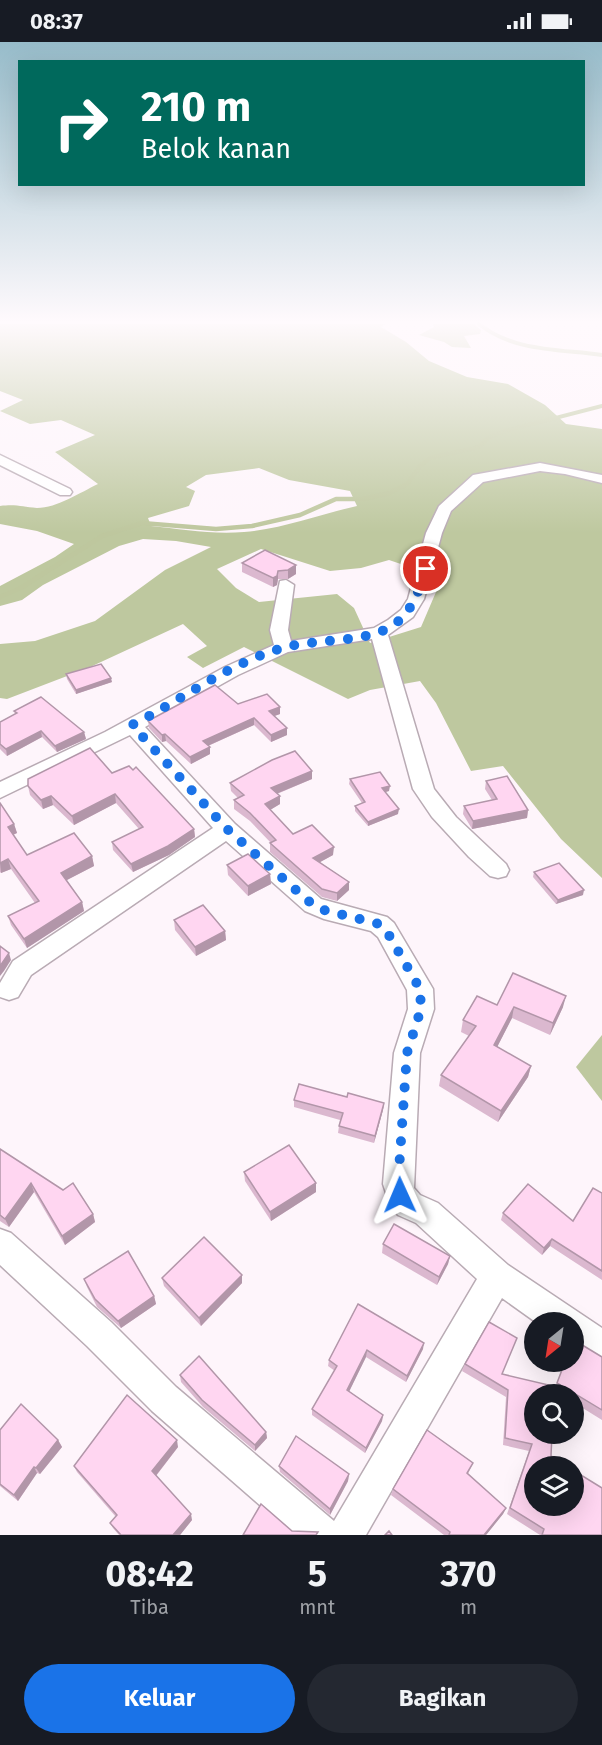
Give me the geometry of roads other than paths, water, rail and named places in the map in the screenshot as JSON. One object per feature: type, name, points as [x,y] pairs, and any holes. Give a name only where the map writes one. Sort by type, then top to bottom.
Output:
[{"type":"street","points":[[0,459],[65,492]]},
{"type":"street","points":[[0,791],[132,725],[200,686],[284,647],[379,633],[394,624],[407,613],[416,599],[434,533],[444,509],[474,481],[496,474],[540,467],[565,470],[602,479]]},
{"type":"street","points":[[284,647],[279,630],[286,585]]},
{"type":"street","points":[[379,633],[424,789],[435,808],[451,827],[498,870]]},
{"type":"street","points":[[132,725],[227,829],[313,905],[324,910],[370,920],[386,930],[420,989],[422,1000],[407,1053],[398,1184],[400,1195],[409,1205],[427,1213],[497,1276],[549,1312]]},
{"type":"street","points":[[9,990],[22,968],[227,829]]},
{"type":"street","points":[[0,1244],[99,1334],[164,1399],[322,1535]]},
{"type":"street","points":[[346,1535],[497,1276]]},
{"type":"street","points":[[584,1336],[602,1348]]},
{"type":"waterway","points":[[420,466],[430,458],[479,447],[488,438],[505,431],[602,406]]},
{"type":"waterway","points":[[0,597],[21,588],[102,536],[142,523],[216,529],[252,526],[300,515],[336,499],[363,499],[390,493],[407,484],[420,466]]}]
